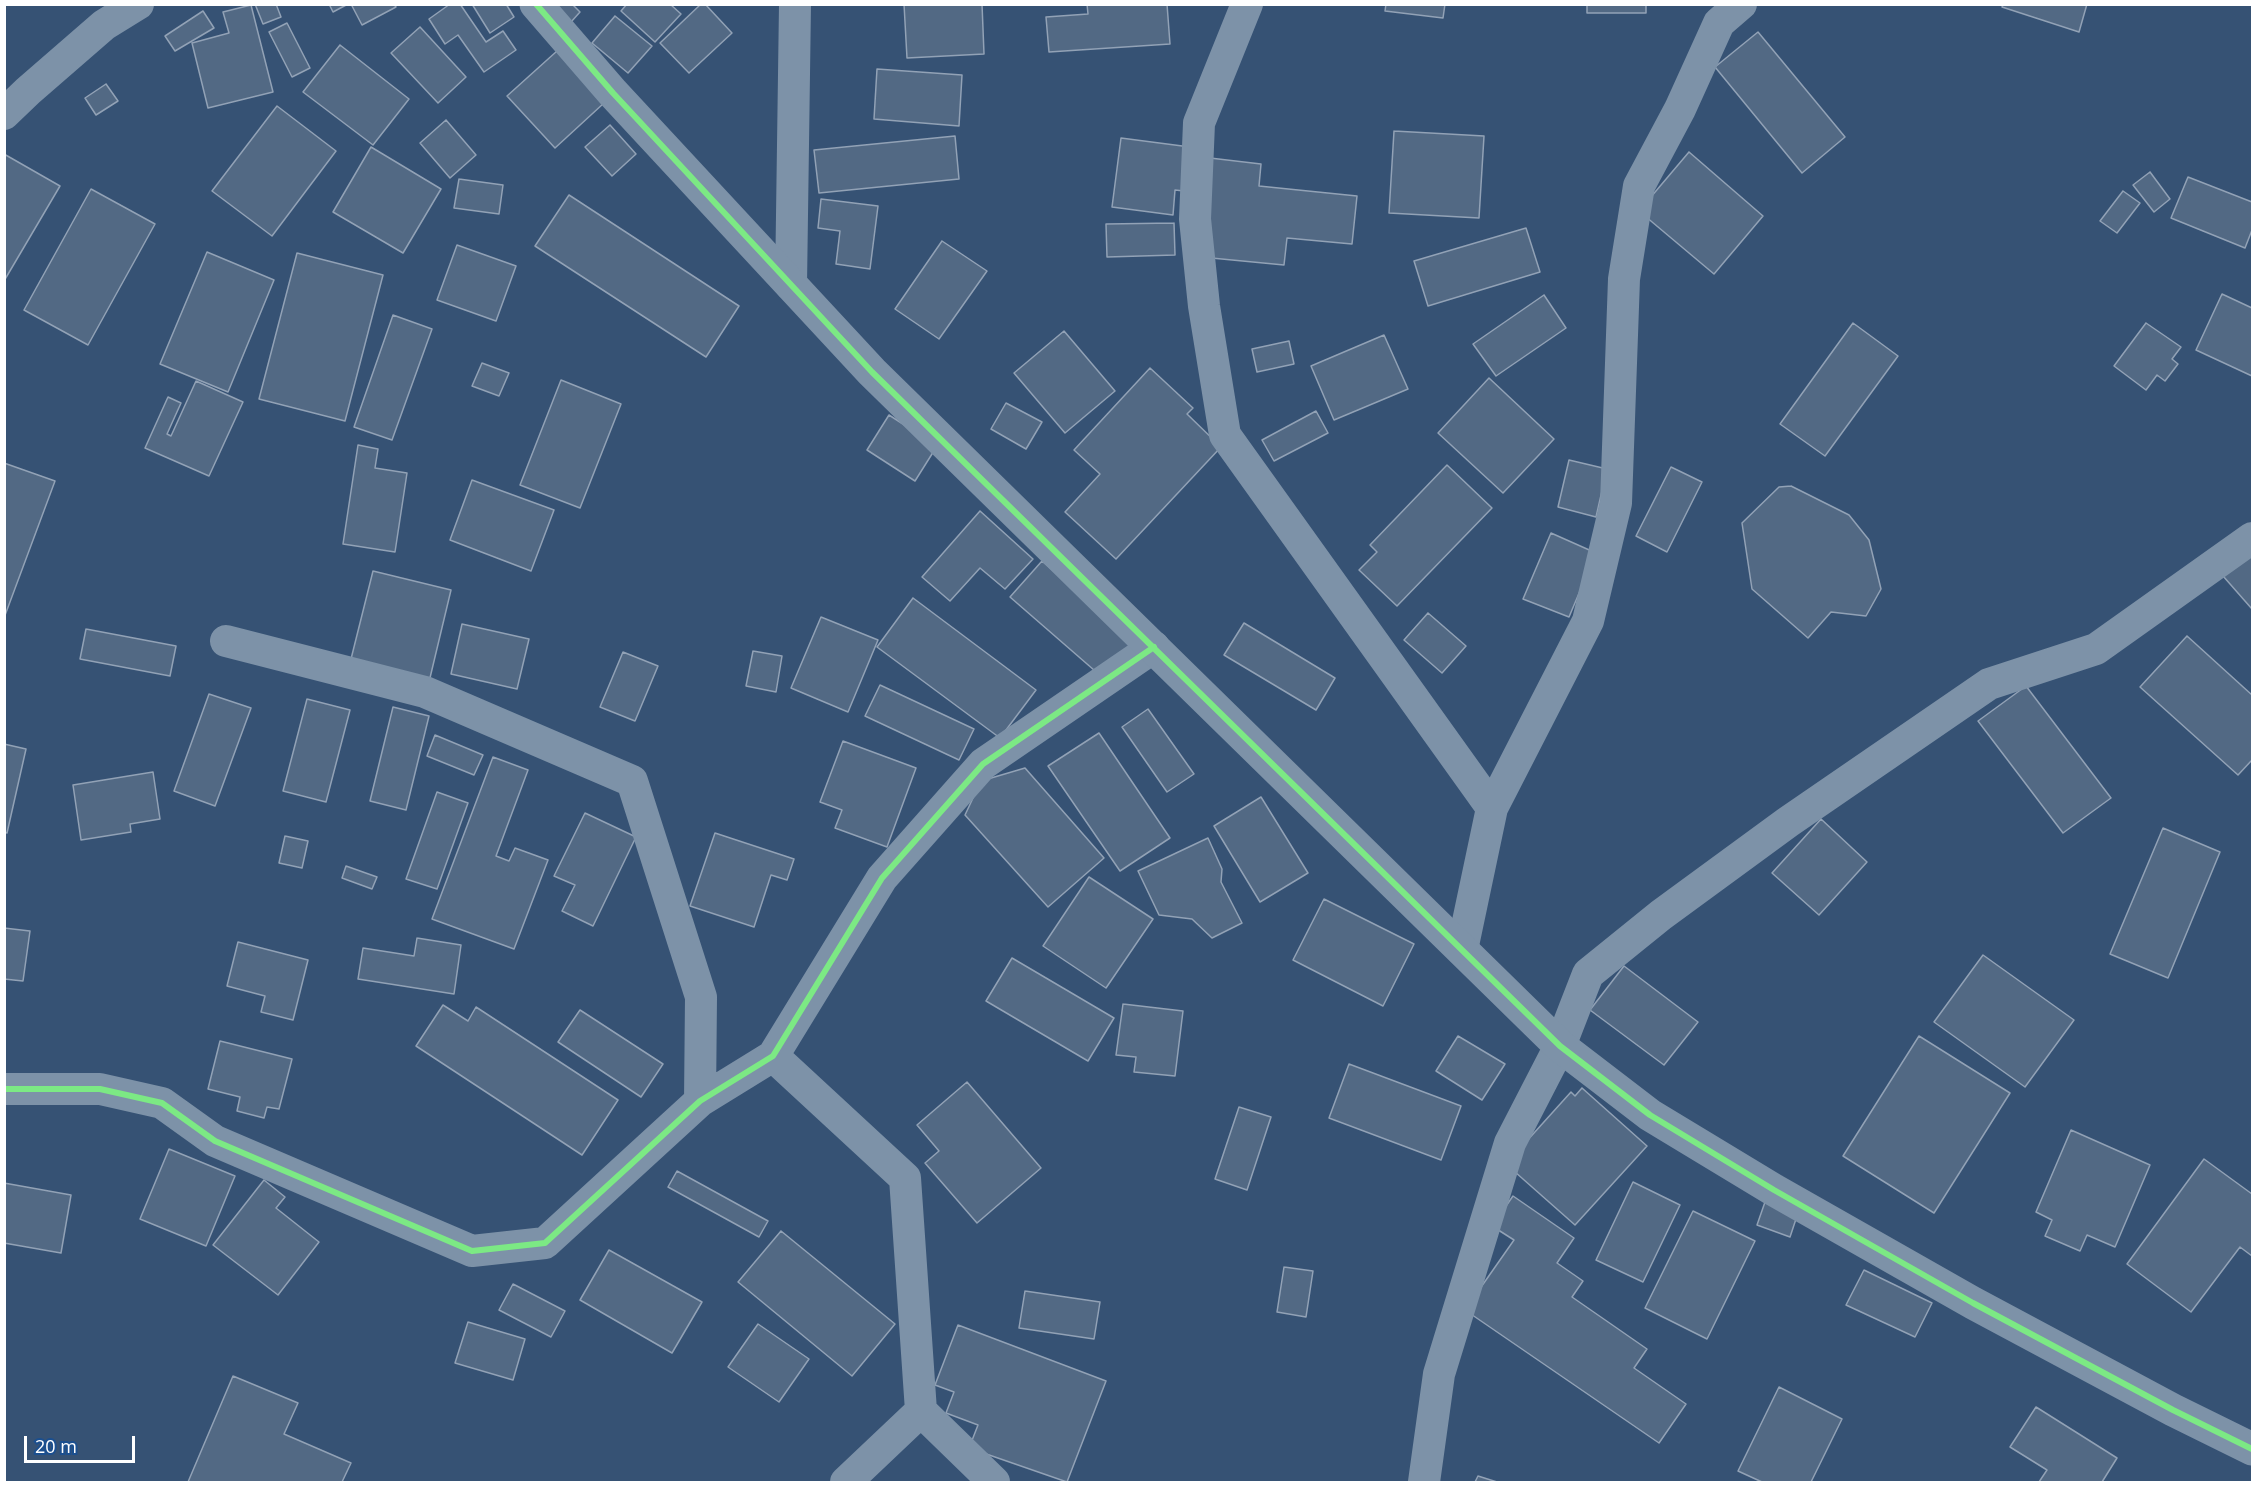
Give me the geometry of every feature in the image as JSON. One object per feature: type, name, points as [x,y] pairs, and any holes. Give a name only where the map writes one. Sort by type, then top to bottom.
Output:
[{"type":"street","points":[[4,114],[28,90],[104,25],[138,4]]},
{"type":"street","points":[[536,4],[613,93],[872,372],[1560,1046],[1650,1115],[1774,1190],[1984,1309],[2253,1449]]},
{"type":"street","points":[[791,285],[795,4]]},
{"type":"street","points":[[1247,4],[1199,123],[1195,219],[1204,306],[1225,435],[1492,808]]},
{"type":"street","points":[[1462,950],[1492,808],[1588,621],[1616,503],[1624,279],[1639,186],[1680,109],[1719,23],[1741,4]]},
{"type":"street","points":[[1424,1482],[1439,1374],[1506,1154],[1560,1046],[1588,974],[1661,915],[1788,822],[1989,684],[2096,650],[2253,538]]},
{"type":"street","points":[[226,641],[425,692],[633,781],[701,997],[700,1101]]},
{"type":"street","points":[[4,1089],[100,1089],[162,1102],[215,1141],[471,1251],[545,1243],[700,1101],[773,1056],[882,878],[983,764],[1154,647]]},
{"type":"street","points":[[773,1056],[905,1178],[921,1411],[994,1482]]},
{"type":"street","points":[[846,1482],[921,1411]]},
{"type":"building","points":[[255,4],[276,4],[281,17],[263,24]]},
{"type":"building","points":[[329,4],[348,4],[333,12]]},
{"type":"building","points":[[351,4],[394,4],[396,7],[362,25]]},
{"type":"building","points":[[450,4],[460,4],[486,42],[503,31],[516,50],[484,72],[458,35],[445,44],[429,19]]},
{"type":"building","points":[[472,4],[506,4],[514,17],[490,33]]},
{"type":"building","points":[[555,4],[572,4],[580,12],[571,22]]},
{"type":"building","points":[[627,4],[670,4],[681,14],[655,42],[621,11]]},
{"type":"building","points":[[701,4],[705,4],[732,33],[689,73],[660,43]]},
{"type":"building","points":[[904,4],[982,4],[984,54],[907,58]]},
{"type":"building","points":[[1087,4],[1167,4],[1170,44],[1049,52],[1046,17],[1088,14]]},
{"type":"building","points":[[1386,4],[1445,4],[1443,18],[1385,11]]},
{"type":"building","points":[[1587,4],[1646,4],[1646,13],[1587,13]]},
{"type":"building","points":[[2003,4],[2087,4],[2079,32],[2002,7]]},
{"type":"building","points":[[251,5],[273,92],[208,108],[192,43],[229,33],[223,12]]},
{"type":"building","points":[[203,11],[214,28],[175,51],[165,36]]},
{"type":"building","points":[[615,16],[652,46],[628,73],[592,43]]},
{"type":"building","points":[[287,23],[310,68],[292,77],[269,32]]},
{"type":"building","points":[[420,27],[466,77],[438,103],[391,53]]},
{"type":"building","points":[[1758,32],[1845,137],[1802,173],[1715,67]]},
{"type":"building","points":[[340,45],[409,99],[373,145],[303,92]]},
{"type":"building","points":[[557,51],[604,103],[555,148],[507,96]]},
{"type":"building","points":[[877,69],[962,75],[959,126],[874,119]]},
{"type":"building","points":[[106,84],[118,101],[96,115],[85,98]]},
{"type":"building","points":[[277,106],[336,151],[272,236],[212,191]]},
{"type":"building","points":[[446,120],[476,155],[450,178],[420,143]]},
{"type":"building","points":[[610,125],[636,154],[612,176],[585,147]]},
{"type":"building","points":[[1394,131],[1484,136],[1479,218],[1389,213]]},
{"type":"building","points":[[955,136],[959,179],[819,193],[814,150]]},
{"type":"building","points":[[1121,138],[1190,147],[1184,191],[1175,190],[1173,215],[1112,207]]},
{"type":"building","points":[[371,147],[441,189],[403,253],[333,212]]},
{"type":"building","points":[[1689,152],[1763,216],[1714,274],[1639,211]]},
{"type":"building","points":[[4,154],[60,186],[4,281]]},
{"type":"building","points":[[1210,158],[1261,164],[1259,186],[1357,196],[1352,244],[1287,238],[1284,265],[1201,257]]},
{"type":"building","points":[[2150,172],[2170,199],[2154,212],[2133,185]]},
{"type":"building","points":[[2188,177],[2252,202],[2252,230],[2245,248],[2171,218]]},
{"type":"building","points":[[459,179],[503,185],[499,214],[454,208]]},
{"type":"building","points":[[91,189],[155,224],[88,345],[24,310]]},
{"type":"building","points":[[2123,191],[2140,203],[2117,233],[2100,221]]},
{"type":"building","points":[[569,195],[739,306],[706,357],[535,246]]},
{"type":"building","points":[[821,199],[878,206],[870,269],[836,264],[840,231],[818,228]]},
{"type":"building","points":[[1174,223],[1175,255],[1107,257],[1106,224]]},
{"type":"building","points":[[1526,228],[1540,272],[1428,306],[1414,261]]},
{"type":"building","points":[[942,241],[987,271],[939,339],[895,309]]},
{"type":"building","points":[[457,245],[516,266],[496,321],[437,300]]},
{"type":"building","points":[[207,252],[274,280],[228,392],[160,364]]},
{"type":"building","points":[[297,253],[383,275],[345,421],[259,399]]},
{"type":"building","points":[[2222,294],[2252,308],[2252,376],[2196,350]]},
{"type":"building","points":[[1544,295],[1566,328],[1496,376],[1473,344]]},
{"type":"building","points":[[393,315],[432,329],[392,440],[354,427]]},
{"type":"building","points":[[1853,323],[1898,356],[1825,456],[1780,424]]},
{"type":"building","points":[[2146,323],[2181,347],[2172,359],[2178,364],[2165,381],[2157,375],[2146,390],[2114,366]]},
{"type":"building","points":[[1064,331],[1115,391],[1065,433],[1014,373]]},
{"type":"building","points":[[1384,335],[1408,389],[1334,420],[1311,366]]},
{"type":"building","points":[[1289,341],[1294,364],[1257,372],[1252,349]]},
{"type":"building","points":[[482,363],[509,373],[499,396],[472,386]]},
{"type":"building","points":[[1150,368],[1193,408],[1187,414],[1221,447],[1116,559],[1065,512],[1100,474],[1074,450]]},
{"type":"building","points":[[1489,378],[1554,439],[1503,493],[1438,433]]},
{"type":"building","points":[[561,380],[621,404],[580,508],[520,485]]},
{"type":"building","points":[[196,381],[243,402],[209,476],[145,448],[168,397],[181,403],[167,434],[171,436]]},
{"type":"building","points":[[1006,403],[1042,422],[1026,449],[991,429]]},
{"type":"building","points":[[1316,411],[1328,433],[1274,461],[1262,440]]},
{"type":"building","points":[[889,415],[937,446],[915,481],[867,450]]},
{"type":"building","points":[[358,445],[378,449],[375,468],[407,473],[395,552],[343,544]]},
{"type":"building","points":[[1569,460],[1607,469],[1596,517],[1558,507]]},
{"type":"building","points":[[4,463],[55,481],[4,618]]},
{"type":"building","points":[[1447,465],[1492,508],[1397,606],[1359,570],[1377,552],[1370,545]]},
{"type":"building","points":[[1671,467],[1702,482],[1667,552],[1636,536]]},
{"type":"building","points":[[472,480],[554,510],[531,571],[450,540]]},
{"type":"building","points":[[1791,486],[1849,515],[1869,540],[1881,589],[1866,616],[1831,612],[1808,638],[1752,589],[1742,523],[1779,487]]},
{"type":"building","points":[[980,511],[1033,559],[1005,589],[980,568],[950,601],[922,577]]},
{"type":"building","points":[[1551,533],[1596,553],[1569,617],[1523,599]]},
{"type":"building","points":[[2252,550],[2252,609],[2223,576]]},
{"type":"building","points":[[1042,561],[1134,641],[1102,677],[1010,597]]},
{"type":"building","points":[[373,571],[451,590],[429,682],[350,663]]},
{"type":"building","points":[[913,598],[1036,690],[1000,738],[877,647]]},
{"type":"building","points":[[1428,613],[1466,646],[1442,673],[1404,640]]},
{"type":"building","points":[[821,617],[878,640],[848,712],[791,688]]},
{"type":"building","points":[[1244,623],[1335,678],[1316,710],[1224,655]]},
{"type":"building","points":[[462,624],[529,639],[517,689],[451,674]]},
{"type":"building","points":[[86,629],[176,646],[170,676],[80,659]]},
{"type":"building","points":[[2187,636],[2252,695],[2252,760],[2238,775],[2140,687]]},
{"type":"building","points":[[753,651],[782,656],[776,692],[746,686]]},
{"type":"building","points":[[623,652],[658,666],[635,721],[600,707]]},
{"type":"building","points":[[880,685],[974,729],[959,760],[865,716]]},
{"type":"building","points":[[2026,686],[2111,798],[2063,833],[1978,721]]},
{"type":"building","points":[[209,694],[251,708],[215,806],[174,791]]},
{"type":"building","points":[[307,699],[350,710],[326,802],[283,791]]},
{"type":"building","points":[[393,707],[429,716],[406,810],[370,801]]},
{"type":"building","points":[[1148,709],[1194,774],[1167,792],[1122,727]]},
{"type":"building","points":[[1099,733],[1170,838],[1120,871],[1048,766]]},
{"type":"building","points":[[435,735],[483,755],[474,775],[427,756]]},
{"type":"building","points":[[843,741],[916,768],[887,847],[835,828],[842,810],[820,802]]},
{"type":"building","points":[[4,744],[26,749],[7,833],[4,832]]},
{"type":"building","points":[[493,757],[528,770],[496,856],[509,861],[515,848],[548,860],[514,949],[432,919]]},
{"type":"building","points":[[1025,768],[1104,858],[1048,907],[965,815],[981,781]]},
{"type":"building","points":[[153,772],[160,819],[130,824],[131,832],[81,840],[73,785]]},
{"type":"building","points":[[437,792],[468,803],[437,889],[406,879]]},
{"type":"building","points":[[1261,797],[1308,873],[1260,902],[1214,826]]},
{"type":"building","points":[[585,813],[636,837],[593,926],[562,911],[575,885],[554,876]]},
{"type":"building","points":[[1821,819],[1867,862],[1819,915],[1772,873]]},
{"type":"building","points":[[2163,828],[2220,852],[2168,978],[2110,954]]},
{"type":"building","points":[[715,833],[794,859],[787,880],[771,875],[754,927],[690,906]]},
{"type":"building","points":[[285,836],[308,841],[302,868],[279,863]]},
{"type":"building","points":[[1208,838],[1222,869],[1221,882],[1242,923],[1212,938],[1192,919],[1159,915],[1138,871]]},
{"type":"building","points":[[346,866],[377,877],[372,889],[342,878]]},
{"type":"building","points":[[1089,877],[1153,919],[1106,988],[1043,946]]},
{"type":"building","points":[[1324,899],[1414,944],[1383,1006],[1293,960]]},
{"type":"building","points":[[4,928],[30,931],[23,981],[4,979]]},
{"type":"building","points":[[417,938],[461,945],[454,994],[358,979],[363,948],[414,956]]},
{"type":"building","points":[[238,942],[308,960],[293,1020],[261,1012],[265,996],[227,986]]},
{"type":"building","points":[[1983,955],[2074,1020],[2025,1087],[1934,1022]]},
{"type":"building","points":[[1012,958],[1114,1018],[1088,1061],[986,1001]]},
{"type":"building","points":[[1624,966],[1698,1022],[1664,1065],[1590,1010]]},
{"type":"building","points":[[1123,1004],[1183,1011],[1175,1076],[1134,1072],[1136,1057],[1116,1055]]},
{"type":"building","points":[[443,1005],[468,1021],[476,1007],[618,1100],[582,1155],[416,1046]]},
{"type":"building","points":[[580,1010],[663,1064],[641,1097],[558,1042]]},
{"type":"building","points":[[1458,1036],[1505,1064],[1482,1100],[1436,1071]]},
{"type":"building","points":[[1919,1036],[2010,1093],[1934,1213],[1843,1156]]},
{"type":"building","points":[[220,1041],[292,1059],[279,1109],[267,1107],[264,1118],[237,1111],[240,1097],[208,1089]]},
{"type":"building","points":[[1349,1064],[1461,1106],[1441,1160],[1329,1118]]},
{"type":"building","points":[[967,1082],[1041,1168],[977,1223],[925,1163],[939,1151],[917,1125]]},
{"type":"building","points":[[1582,1088],[1647,1146],[1575,1225],[1506,1164],[1571,1092],[1575,1096]]},
{"type":"building","points":[[1239,1107],[1271,1117],[1247,1190],[1215,1179]]},
{"type":"building","points":[[2071,1130],[2150,1165],[2115,1247],[2087,1235],[2080,1251],[2045,1236],[2052,1220],[2036,1212]]},
{"type":"building","points":[[169,1149],[235,1176],[206,1246],[140,1219]]},
{"type":"building","points":[[2204,1159],[2252,1194],[2252,1256],[2240,1247],[2191,1312],[2127,1264]]},
{"type":"building","points":[[677,1171],[768,1221],[759,1237],[668,1187]]},
{"type":"building","points":[[264,1180],[285,1197],[276,1208],[319,1242],[278,1295],[213,1245]]},
{"type":"building","points":[[1633,1182],[1680,1205],[1643,1282],[1596,1260]]},
{"type":"building","points":[[4,1183],[71,1195],[61,1253],[4,1243]]},
{"type":"building","points":[[1513,1196],[1574,1238],[1557,1263],[1583,1281],[1572,1297],[1647,1349],[1634,1368],[1686,1404],[1659,1443],[1465,1310],[1514,1240],[1492,1226]]},
{"type":"building","points":[[1765,1202],[1798,1213],[1790,1237],[1757,1225]]},
{"type":"building","points":[[1693,1211],[1755,1241],[1707,1339],[1645,1308]]},
{"type":"building","points":[[781,1231],[895,1324],[852,1376],[738,1282]]},
{"type":"building","points":[[609,1250],[702,1302],[672,1353],[580,1300]]},
{"type":"building","points":[[1284,1267],[1313,1271],[1306,1317],[1277,1312]]},
{"type":"building","points":[[1864,1270],[1932,1303],[1915,1337],[1846,1305]]},
{"type":"building","points":[[513,1284],[565,1311],[551,1337],[499,1310]]},
{"type":"building","points":[[1025,1291],[1100,1302],[1094,1339],[1019,1328]]},
{"type":"building","points":[[468,1322],[525,1339],[513,1380],[455,1363]]},
{"type":"building","points":[[758,1324],[809,1359],[779,1402],[728,1367]]},
{"type":"building","points":[[958,1325],[1106,1381],[1067,1482],[969,1448],[978,1425],[946,1413],[954,1392],[935,1385]]},
{"type":"building","points":[[233,1376],[298,1403],[284,1434],[351,1463],[342,1482],[188,1482]]},
{"type":"building","points":[[1779,1387],[1842,1419],[1811,1482],[1762,1482],[1738,1471]]},
{"type":"building","points":[[2036,1407],[2117,1458],[2102,1482],[2039,1482],[2047,1470],[2010,1447]]},
{"type":"building","points":[[1478,1476],[1497,1482],[1475,1482]]},
{"type":"cycle path","points":[[536,4],[613,93],[872,372],[1560,1046],[1650,1115],[1774,1190],[1973,1303],[2173,1410],[2252,1449]]},
{"type":"cycle path","points":[[4,1089],[100,1089],[162,1103],[215,1141],[472,1251],[545,1243],[700,1101],[773,1056],[882,878],[983,764],[1154,647]]}]
